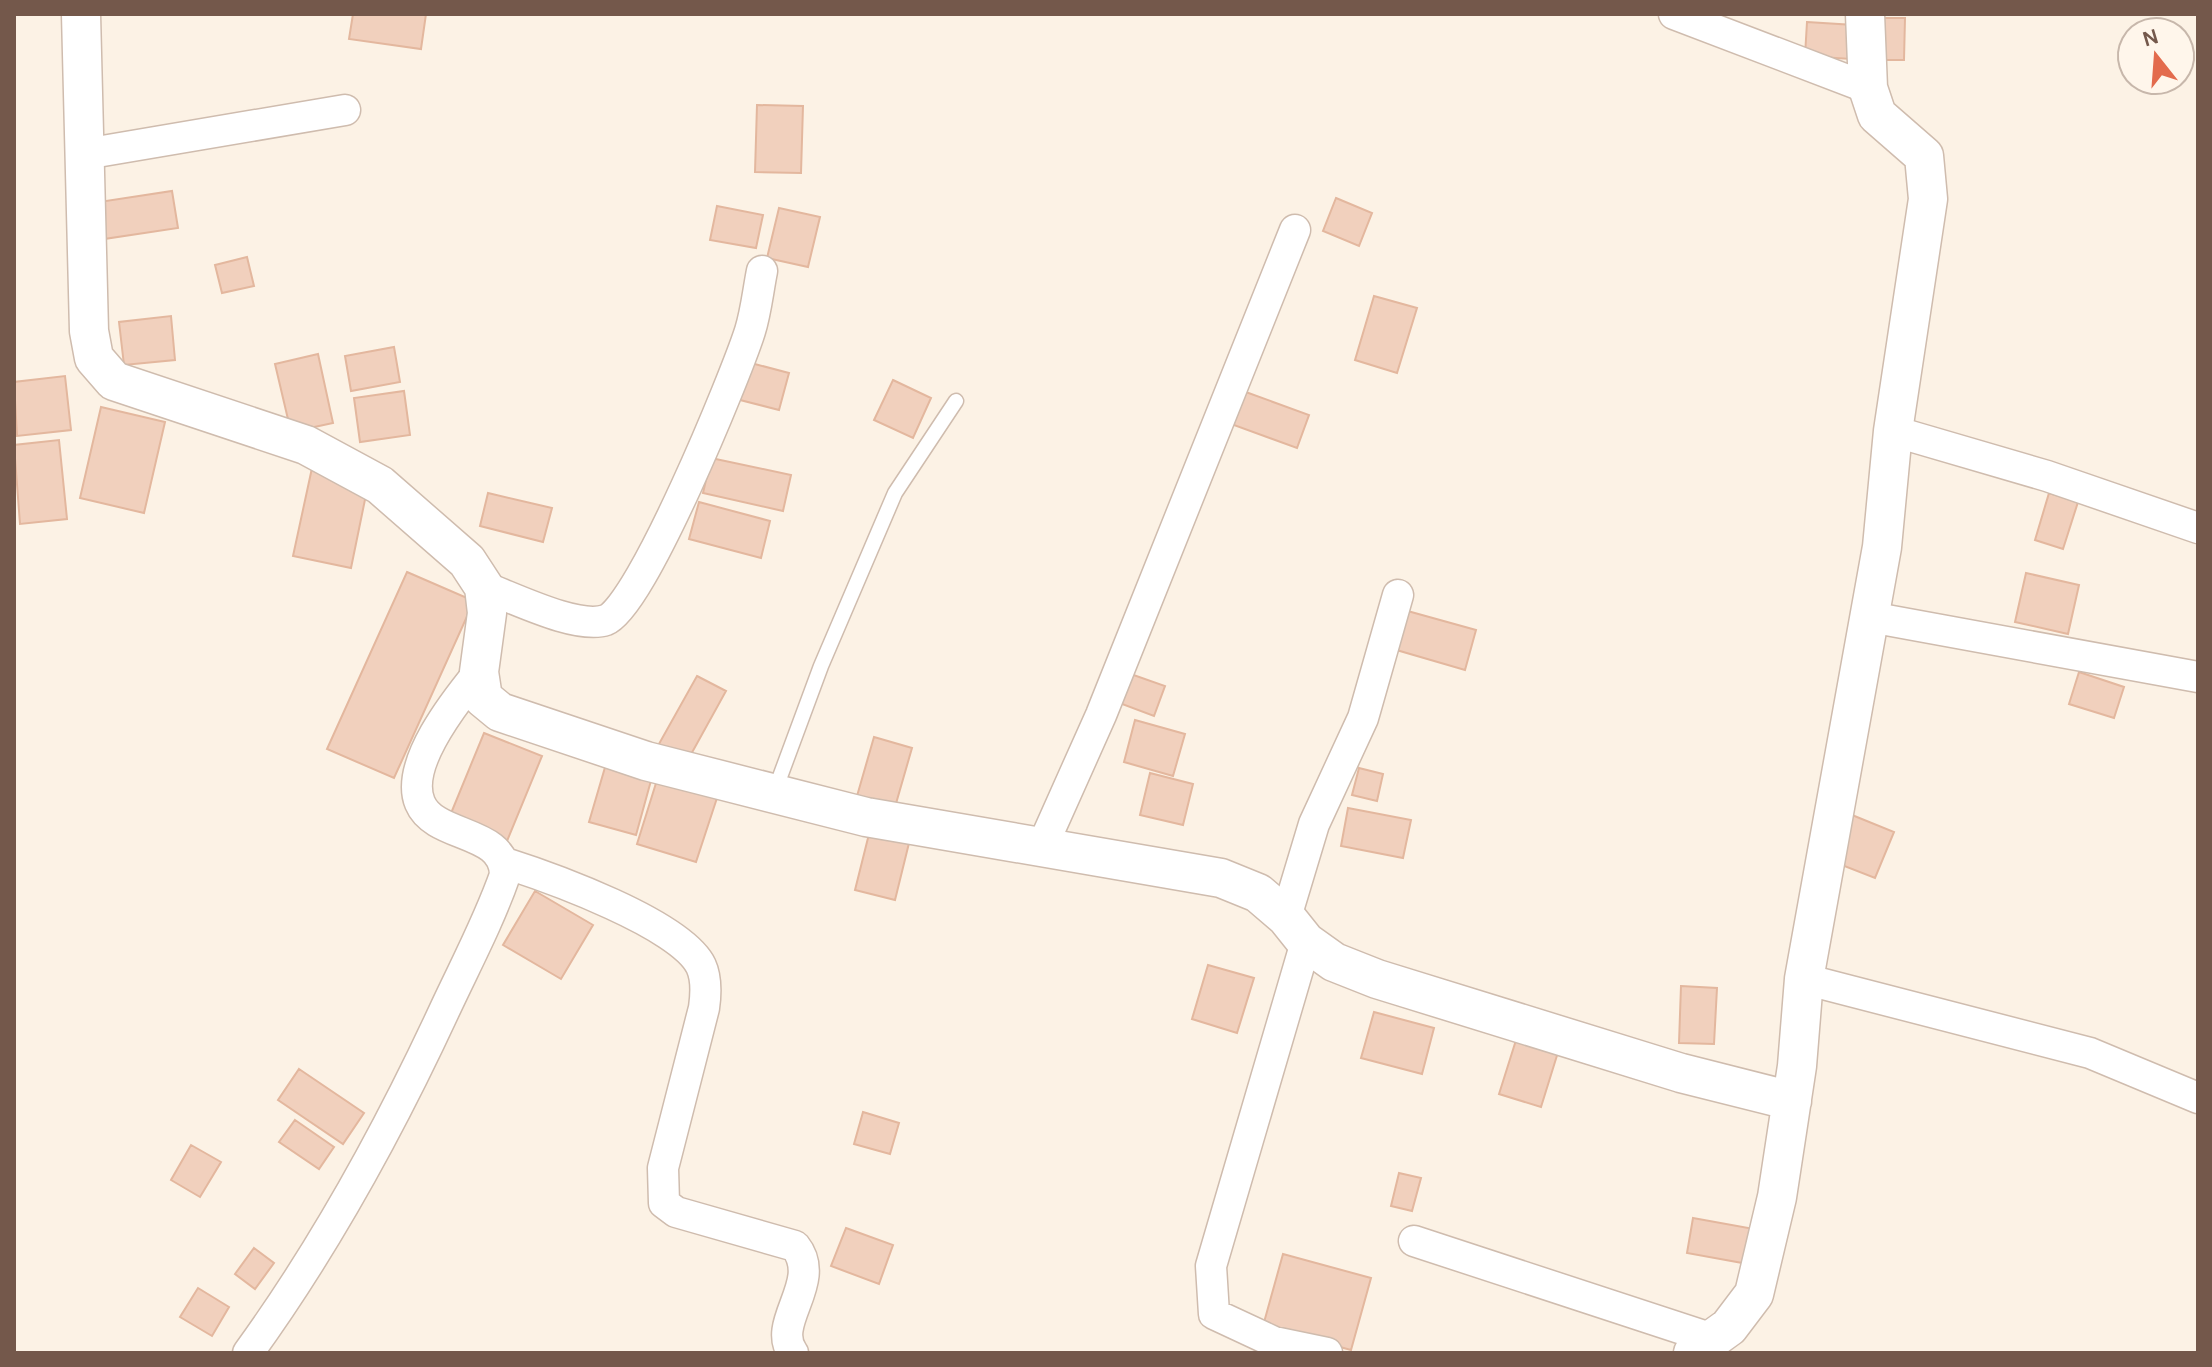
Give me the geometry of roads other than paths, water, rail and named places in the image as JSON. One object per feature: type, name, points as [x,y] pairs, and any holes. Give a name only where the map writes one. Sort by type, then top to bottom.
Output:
[{"type":"street","points":[[1674,14],[1868,88]]},
{"type":"street","points":[[1414,1241],[1703,1346],[1729,1327],[1754,1294],[1777,1197],[1792,1101],[1804,979],[1870,617],[1889,488],[1893,431],[1915,298],[1927,185],[1924,156],[1877,115],[1868,88],[1865,14]]},
{"type":"street","points":[[81,16],[89,331],[94,358],[114,381],[306,445],[380,485],[467,561],[484,587],[487,613],[479,672],[483,698],[500,712],[646,761],[866,817],[1221,878],[1258,893],[1334,962],[1377,979],[1681,1073],[1792,1101]]},
{"type":"street","points":[[85,154],[345,110]]},
{"type":"street","points":[[1042,847],[1101,715],[1295,230]]},
{"type":"street","points":[[484,587],[586,621],[607,620],[621,608],[654,555],[726,390],[750,330],[762,271]]},
{"type":"street","points":[[1893,431],[2047,476],[2198,528]]},
{"type":"street","points":[[1327,1353],[1274,1342],[1214,1314],[1211,1266],[1296,930],[1314,824],[1363,718],[1398,595]]},
{"type":"street","points":[[1870,617],[2198,677]]},
{"type":"street","points":[[479,672],[448,710],[421,765],[417,788],[421,805],[433,818],[490,846],[505,863],[562,881],[673,938],[701,965],[706,986],[704,1008],[663,1168],[664,1203],[676,1212],[795,1246],[804,1256],[805,1271],[787,1332],[793,1353]]},
{"type":"street","points":[[248,1353],[298,1284],[360,1183],[499,894],[505,863]]},
{"type":"street","points":[[1804,979],[2090,1053],[2198,1098]]},
{"type":"lane","points":[[773,793],[821,666],[895,493],[956,401]]}]
